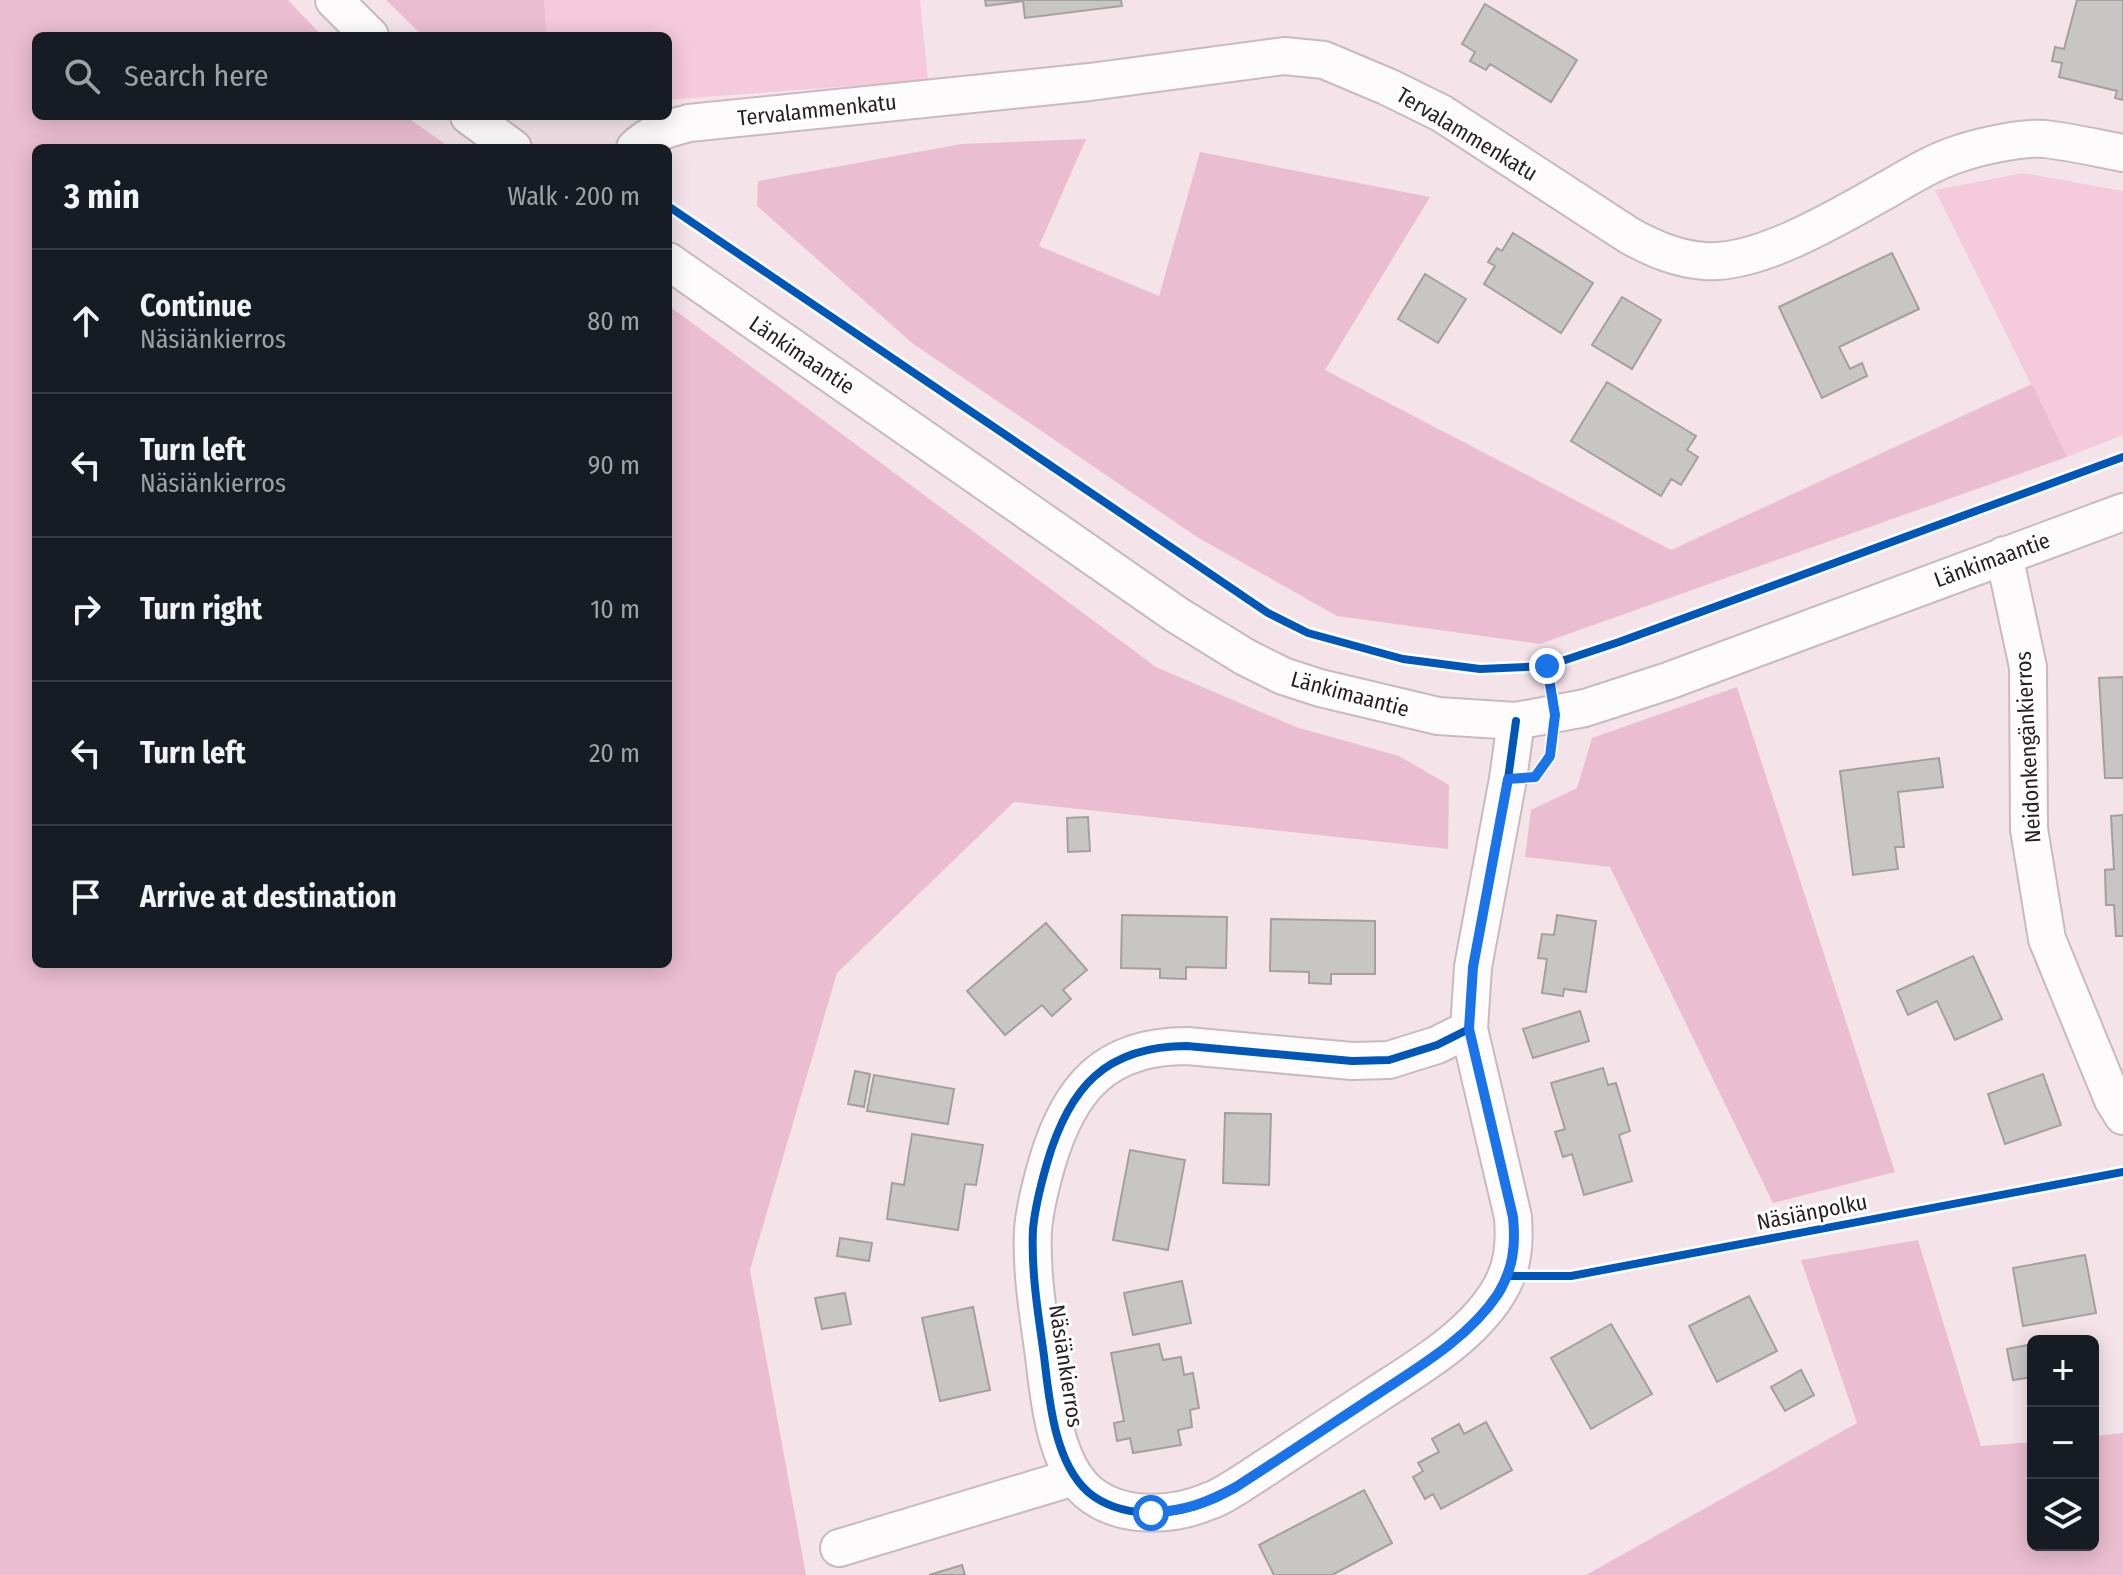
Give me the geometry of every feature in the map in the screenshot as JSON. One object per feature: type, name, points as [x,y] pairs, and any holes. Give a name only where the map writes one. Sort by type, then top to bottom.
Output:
[{"type":"street","points":[[334,0],[366,32]]},
{"type":"street","name":"Tervalammenkatu","points":[[639,144],[658,131],[689,123],[1090,82],[1284,56],[1324,60],[1441,113],[1656,250],[1678,258],[1706,262],[1732,260],[1762,252],[1836,218],[1924,168],[1960,153],[2042,139],[2123,153]]},
{"type":"street","points":[[474,120],[508,144]]},
{"type":"street","name":"Länkimaantie","points":[[672,264],[1177,615],[1245,657],[1295,680],[1438,716],[1516,721],[1585,708],[1668,681],[2123,512]]},
{"type":"street","name":"Neidonkengänkierros","points":[[2004,555],[2028,667],[2029,829],[2047,939],[2108,1088],[2123,1116]]},
{"type":"street","points":[[839,1548],[1074,1477],[1088,1492],[1128,1511],[1151,1513],[1180,1510],[1208,1502],[1236,1487],[1414,1370],[1484,1313],[1507,1276],[1515,1239],[1513,1217],[1469,1029],[1473,967],[1516,721]]},
{"type":"street","name":"Näsiänkierros","points":[[1074,1477],[1052,1416],[1033,1276],[1033,1226],[1054,1140],[1067,1110],[1082,1088],[1118,1060],[1161,1046],[1352,1061],[1389,1060],[1437,1045],[1469,1029]]},
{"type":"shaded area","points":[[0,0],[288,0],[318,32],[32,32],[32,120],[411,120],[445,144],[32,144],[32,968],[672,968],[672,308],[1156,667],[1296,727],[1399,756],[1449,785],[1448,849],[1014,802],[837,973],[750,1270],[806,1575],[0,1575]]},
{"type":"shaded area","points":[[386,0],[544,0],[547,32],[419,32]]},
{"type":"shaded area","points":[[544,0],[920,0],[928,80],[672,100],[672,32],[547,32]]},
{"type":"shaded area","points":[[1086,139],[1039,246],[1159,296],[1200,152],[1430,197],[1325,370],[1671,550],[2032,384],[2067,457],[1540,644],[1337,616],[1197,537],[912,343],[757,206],[758,181],[961,144]]},
{"type":"shaded area","points":[[2023,173],[2123,191],[2123,435],[2067,457],[1935,190]]},
{"type":"shaded area","points":[[1737,687],[1895,1172],[1773,1203],[1610,867],[1525,857],[1531,810],[1577,788],[1592,738]]},
{"type":"shaded area","points":[[1918,1240],[1981,1446],[2027,1442],[2027,1551],[2099,1551],[2099,1435],[2123,1433],[2123,1575],[1586,1575],[1857,1423],[1801,1260]]},
{"type":"building","points":[[985,0],[1121,0],[1122,6],[1025,18],[1023,1],[986,6]]},
{"type":"building","points":[[2077,0],[2123,0],[2123,100],[2115,98],[2117,91],[2059,77],[2062,63],[2052,61],[2055,47],[2064,49]]},
{"type":"building","points":[[1485,4],[1577,60],[1551,102],[1490,64],[1486,70],[1470,61],[1475,52],[1462,44]]},
{"type":"building","points":[[1513,233],[1593,283],[1561,333],[1484,284],[1495,266],[1488,262],[1497,248],[1502,251]]},
{"type":"building","points":[[1892,253],[1919,309],[1839,347],[1850,369],[1862,363],[1867,376],[1822,398],[1779,307]]},
{"type":"building","points":[[1425,274],[1466,299],[1438,343],[1398,319]]},
{"type":"building","points":[[1622,297],[1661,320],[1632,369],[1592,345]]},
{"type":"building","points":[[1607,382],[1696,436],[1687,450],[1698,457],[1681,485],[1671,479],[1661,496],[1571,441]]},
{"type":"building","points":[[2123,677],[2123,778],[2105,778],[2099,678]]},
{"type":"building","points":[[1939,758],[1943,787],[1898,792],[1904,847],[1895,847],[1898,869],[1853,875],[1840,771]]},
{"type":"building","points":[[2123,815],[2123,936],[2116,936],[2114,905],[2106,905],[2105,870],[2114,869],[2111,816]]},
{"type":"building","points":[[1088,817],[1090,851],[1068,852],[1067,818]]},
{"type":"building","points":[[1122,915],[1227,917],[1226,968],[1186,967],[1186,979],[1160,978],[1160,969],[1121,968]]},
{"type":"building","points":[[1557,915],[1596,921],[1586,992],[1564,989],[1563,996],[1542,993],[1547,959],[1538,958],[1542,934],[1554,935]]},
{"type":"building","points":[[1271,919],[1375,921],[1375,974],[1331,974],[1331,984],[1309,983],[1309,972],[1270,971]]},
{"type":"building","points":[[1046,923],[1087,970],[1063,990],[1071,999],[1052,1016],[1042,1005],[1005,1035],[967,991]]},
{"type":"building","points":[[1973,956],[2002,1019],[1955,1040],[1937,1001],[1908,1015],[1897,991]]},
{"type":"building","points":[[1580,1011],[1589,1041],[1533,1058],[1523,1029]]},
{"type":"building","points":[[1603,1068],[1608,1085],[1616,1083],[1630,1131],[1619,1135],[1632,1181],[1584,1195],[1572,1154],[1563,1157],[1555,1132],[1565,1129],[1551,1083]]},
{"type":"building","points":[[855,1071],[870,1074],[864,1107],[848,1104]]},
{"type":"building","points":[[2043,1074],[2061,1125],[2005,1144],[1988,1094]]},
{"type":"building","points":[[874,1075],[954,1089],[948,1124],[867,1111]]},
{"type":"building","points":[[1225,1113],[1271,1114],[1269,1185],[1223,1183]]},
{"type":"building","points":[[912,1134],[983,1145],[976,1185],[965,1184],[958,1230],[887,1219],[892,1183],[904,1185]]},
{"type":"building","points":[[1130,1150],[1185,1160],[1168,1250],[1113,1240]]},
{"type":"building","points":[[840,1238],[872,1243],[869,1261],[837,1256]]},
{"type":"building","points":[[2085,1255],[2096,1313],[2023,1326],[2013,1268]]},
{"type":"building","points":[[1182,1281],[1191,1323],[1133,1335],[1124,1293]]},
{"type":"building","points":[[845,1293],[851,1324],[822,1329],[815,1298]]},
{"type":"building","points":[[1749,1296],[1777,1351],[1717,1382],[1689,1326]]},
{"type":"building","points":[[973,1307],[990,1390],[940,1401],[922,1318]]},
{"type":"building","points":[[1611,1324],[1652,1394],[1591,1429],[1551,1358]]},
{"type":"building","points":[[1159,1344],[1163,1360],[1181,1357],[1184,1375],[1193,1373],[1199,1408],[1190,1410],[1192,1427],[1178,1430],[1181,1445],[1133,1453],[1130,1438],[1117,1441],[1114,1423],[1124,1421],[1111,1353]]},
{"type":"building","points":[[2027,1345],[2027,1378],[2013,1380],[2007,1349]]},
{"type":"building","points":[[1801,1370],[1814,1395],[1785,1411],[1771,1387]]},
{"type":"building","points":[[1486,1422],[1512,1470],[1441,1509],[1433,1494],[1425,1499],[1413,1477],[1423,1471],[1418,1463],[1439,1452],[1432,1439],[1459,1424],[1464,1434]]},
{"type":"building","points":[[1364,1490],[1392,1543],[1332,1575],[1274,1575],[1259,1545]]},
{"type":"building","points":[[962,1565],[965,1575],[929,1575]]},
{"type":"cycle path","points":[[672,209],[1268,613],[1308,633],[1403,659],[1480,669],[1547,666],[2123,457]]},
{"type":"cycle path","points":[[1508,779],[1535,777],[1550,756],[1555,715],[1547,666]]},
{"type":"cycle path","points":[[1469,1029],[1437,1045],[1389,1060],[1352,1061],[1187,1046],[1158,1048],[1112,1063],[1094,1076],[1079,1093],[1056,1136],[1047,1163],[1035,1212],[1033,1245],[1037,1308],[1055,1428],[1067,1464],[1088,1492],[1115,1507],[1147,1513],[1179,1510],[1220,1497],[1456,1340],[1485,1310],[1507,1276],[1514,1238],[1513,1217],[1469,1029],[1473,967],[1516,721]]},
{"type":"cycle path","name":"Näsiänpolku","points":[[1507,1276],[1571,1276],[2123,1172]]},
{"type":"route","points":[[1151,1513],[1180,1510],[1208,1502],[1236,1487],[1414,1370],[1484,1313],[1507,1276],[1513,1259],[1513,1217],[1469,1029],[1473,967],[1508,779],[1535,777],[1550,756],[1555,715],[1547,666]]}]
